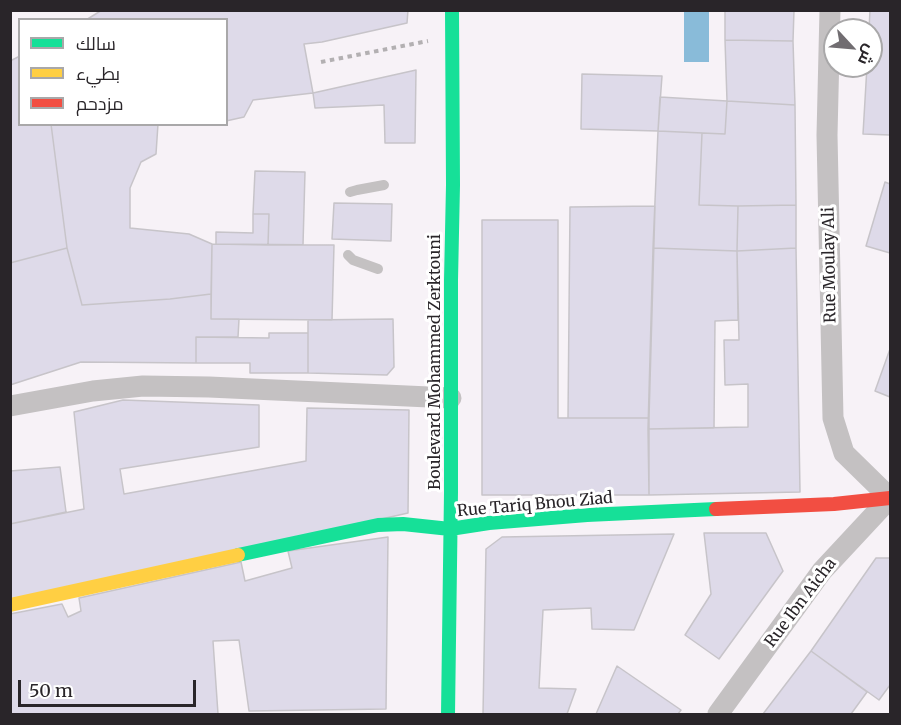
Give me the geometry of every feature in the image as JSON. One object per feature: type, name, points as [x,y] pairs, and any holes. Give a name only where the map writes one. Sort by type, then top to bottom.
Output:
[{"type":"street","name":"Boulevard Mohammed Zerktouni","points":[[448,714],[452,10]]},
{"type":"street","name":"Rue Moulay Ali","points":[[830,10],[827,135],[833,418],[844,453],[891,498]]},
{"type":"street","points":[[10,406],[93,391],[142,386],[451,398]]},
{"type":"street","name":"Rue Tariq Bnou Ziad","points":[[10,605],[378,525],[403,524],[450,529],[489,523],[587,515],[834,504],[891,498]]},
{"type":"street","name":"Rue Ibn Aicha","points":[[718,714],[822,572],[891,498]]},
{"type":"lane","points":[[350,192],[384,185]]},
{"type":"lane","points":[[348,255],[353,260],[378,269]]},
{"type":"path","points":[[321,62],[452,36]]},
{"type":"water","points":[[686,10],[709,11],[709,62],[684,62],[684,12]]},
{"type":"building","points":[[102,10],[408,10],[407,23],[304,44],[313,93],[253,100],[244,117],[228,121],[228,18],[89,18]]},
{"type":"building","points":[[725,10],[794,10],[793,41],[725,40]]},
{"type":"building","points":[[870,10],[890,11],[890,135],[863,134],[866,78],[883,78],[883,18],[870,18]]},
{"type":"building","points":[[725,40],[793,41],[795,105],[727,101]]},
{"type":"building","points":[[18,57],[18,126],[51,126],[67,248],[10,263],[10,61]]},
{"type":"building","points":[[416,70],[415,143],[385,143],[384,105],[315,108],[313,93]]},
{"type":"building","points":[[582,74],[662,76],[658,131],[581,129]]},
{"type":"building","points":[[660,97],[727,101],[725,134],[658,131]]},
{"type":"building","points":[[727,101],[795,105],[796,205],[699,205],[702,133],[725,134]]},
{"type":"building","points":[[51,126],[158,126],[156,154],[141,162],[130,188],[130,228],[189,234],[212,244],[211,294],[82,305],[67,248]]},
{"type":"building","points":[[658,131],[702,133],[699,205],[738,206],[737,251],[653,248]]},
{"type":"building","points":[[255,171],[305,172],[303,245],[268,245],[269,214],[253,214]]},
{"type":"building","points":[[885,182],[890,184],[890,253],[866,246]]},
{"type":"building","points":[[334,203],[392,204],[391,241],[332,239]]},
{"type":"building","points":[[796,205],[796,248],[737,251],[738,206]]},
{"type":"building","points":[[655,206],[649,418],[568,418],[570,207]]},
{"type":"building","points":[[253,214],[269,214],[268,245],[216,244],[216,232],[253,233]]},
{"type":"building","points":[[482,220],[558,220],[558,418],[649,418],[649,495],[482,495]]},
{"type":"building","points":[[212,244],[334,245],[332,320],[211,319]]},
{"type":"building","points":[[67,248],[82,305],[211,294],[211,319],[239,319],[238,337],[196,337],[196,363],[81,362],[10,385],[10,263]]},
{"type":"building","points":[[653,248],[737,251],[738,320],[715,321],[714,428],[648,429]]},
{"type":"building","points":[[796,248],[800,492],[649,495],[648,429],[748,427],[748,384],[725,385],[724,340],[739,340],[737,251]]},
{"type":"building","points":[[393,319],[394,367],[387,375],[308,373],[308,320]]},
{"type":"building","points":[[269,333],[308,333],[308,373],[250,373],[250,363],[196,363],[196,337],[269,338]]},
{"type":"building","points":[[890,349],[890,397],[875,391]]},
{"type":"building","points":[[123,400],[259,405],[259,447],[120,469],[124,494],[306,461],[307,408],[409,410],[408,513],[10,603],[10,524],[84,509],[74,412]]},
{"type":"building","points":[[60,467],[66,512],[10,524],[10,471]]},
{"type":"building","points":[[704,533],[766,533],[783,571],[719,659],[685,635],[711,594]]},
{"type":"building","points":[[674,534],[634,630],[592,629],[591,608],[543,610],[539,688],[576,689],[567,714],[483,714],[486,549],[502,537]]},
{"type":"building","points":[[388,537],[386,709],[249,711],[239,640],[213,641],[218,714],[10,714],[10,614],[62,604],[68,617],[81,611],[79,598],[241,562],[245,581],[292,568],[288,551]]},
{"type":"building","points":[[876,558],[890,558],[890,685],[879,700],[811,651]]},
{"type":"building","points":[[811,651],[867,692],[851,714],[763,714]]},
{"type":"building","points":[[617,666],[681,710],[678,714],[596,714]]},
{"type":"traffic: fast","points":[[448,714],[453,185],[452,10]]},
{"type":"traffic: fast","points":[[238,555],[378,525],[403,524],[450,529],[489,523],[587,515],[716,509]]},
{"type":"traffic: slow","points":[[10,605],[238,555]]},
{"type":"traffic: jam","points":[[716,509],[834,504],[890,498]]}]
